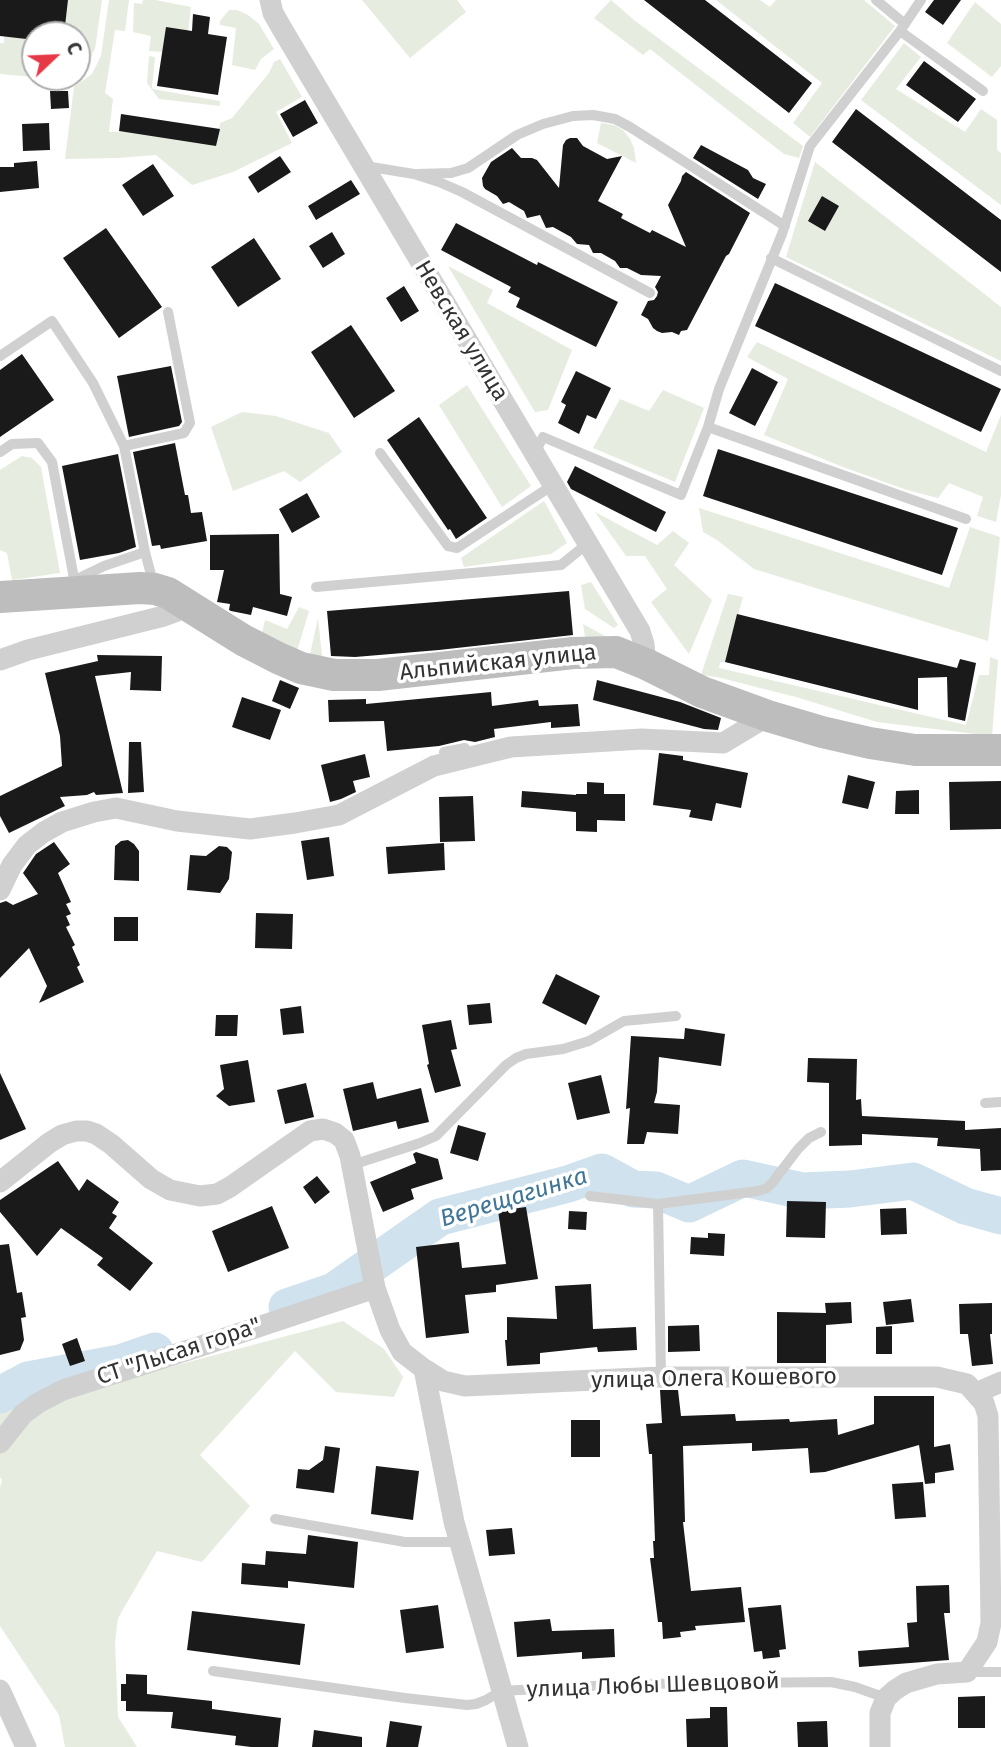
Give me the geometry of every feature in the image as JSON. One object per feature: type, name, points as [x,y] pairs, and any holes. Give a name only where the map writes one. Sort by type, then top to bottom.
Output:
[{"type":"street","name":"Невская улица","points":[[270,0],[273,13],[640,631],[646,664]]},
{"type":"street","name":"Альпийская улица","points":[[0,597],[76,586],[155,589],[168,593],[243,640],[278,658],[301,668],[334,675],[377,675],[616,652],[692,688],[768,716],[822,732],[915,750],[1001,750]]},
{"type":"street","points":[[0,660],[28,650],[164,616],[185,604]]},
{"type":"street","points":[[0,890],[27,845],[62,822],[94,811],[116,808],[177,821],[250,829],[295,823],[339,815],[434,766],[511,747],[642,739],[723,743],[768,716]]},
{"type":"street","points":[[0,1182],[49,1143],[76,1131],[87,1131],[111,1144],[150,1179],[170,1190],[200,1196],[217,1194],[230,1187],[310,1131],[323,1129],[335,1133],[344,1140],[351,1160]]},
{"type":"street","name":"улица Олега Кошевого","points":[[351,1160],[375,1288],[390,1330],[402,1352],[443,1381],[465,1386],[661,1377],[937,1377],[967,1384],[976,1393]]},
{"type":"street","name":"СТ \"Лысая гора\"","points":[[0,1443],[23,1414],[63,1390],[375,1288]]},
{"type":"street","points":[[424,1369],[454,1522],[518,1747]]},
{"type":"street","points":[[880,1747],[880,1713],[886,1698],[906,1683],[937,1674],[967,1672],[987,1642],[990,1623],[988,1416],[984,1403],[976,1393],[1001,1382]]},
{"type":"street","points":[[0,1690],[26,1747]]},
{"type":"lane","points":[[876,0],[902,27],[983,91]]},
{"type":"lane","points":[[534,455],[543,437],[681,495],[708,427],[719,389],[785,226],[810,146],[921,0]]},
{"type":"lane","points":[[417,174],[451,173],[468,167],[517,135],[543,124],[573,116],[593,115],[615,119],[630,127],[785,226]]},
{"type":"lane","points":[[365,166],[417,174],[439,181],[650,293]]},
{"type":"lane","points":[[771,258],[1001,371]]},
{"type":"lane","points":[[124,446],[184,433],[190,423],[168,312]]},
{"type":"lane","points":[[0,356],[52,321],[93,383],[124,446],[155,589]]},
{"type":"lane","points":[[708,427],[966,519]]},
{"type":"lane","points":[[0,452],[12,444],[38,443],[52,462],[76,586],[104,566],[145,552]]},
{"type":"lane","points":[[380,453],[448,546],[457,548],[552,485]]},
{"type":"lane","points":[[316,587],[561,565],[587,544]]},
{"type":"lane","points":[[444,752],[517,738],[539,745]]},
{"type":"lane","points":[[351,1160],[420,1143],[436,1136],[516,1058],[589,1041],[624,1021],[676,1016]]},
{"type":"lane","points":[[985,1103],[1001,1102]]},
{"type":"lane","points":[[590,1196],[658,1204],[758,1191],[772,1183],[797,1149],[821,1132]]},
{"type":"lane","points":[[658,1204],[661,1377]]},
{"type":"lane","points":[[275,1519],[405,1542],[460,1542]]},
{"type":"lane","name":"улица Любы Шевцовой","points":[[214,1671],[467,1705],[476,1704],[501,1691],[631,1684],[831,1682],[886,1698]]},
{"type":"lane","points":[[967,1672],[1001,1672]]},
{"type":"shaded area","points":[[68,0],[102,0],[95,49],[91,55],[91,21],[66,21]]},
{"type":"shaded area","points":[[109,0],[129,0],[125,31],[115,30],[105,93],[113,99],[109,132],[219,129],[220,123],[232,118],[269,73],[274,62],[280,59],[302,97],[276,112],[292,143],[233,172],[192,185],[156,155],[65,159],[74,91],[91,91],[91,75],[101,56]]},
{"type":"shaded area","points":[[143,0],[191,7],[188,31],[163,52],[149,51],[151,36],[133,32],[134,3],[142,4]]},
{"type":"shaded area","points":[[362,0],[457,0],[466,12],[410,58]]},
{"type":"shaded area","points":[[611,0],[803,146],[799,158],[784,154],[650,49],[643,55],[594,18]]},
{"type":"shaded area","points":[[716,0],[760,0],[770,7],[776,0],[864,0],[895,26],[810,137],[793,123],[822,83]]},
{"type":"shaded area","points":[[975,2],[1001,24],[1001,66],[992,77],[947,43]]},
{"type":"shaded area","points":[[229,10],[248,15],[259,24],[274,49],[261,59],[255,70],[232,65],[236,28],[220,25]]},
{"type":"shaded area","points":[[4,36],[21,38],[21,76],[0,74],[0,43],[4,43]]},
{"type":"shaded area","points":[[904,43],[921,57],[896,89],[965,132],[981,109],[997,120],[997,150],[1001,153],[1001,205],[861,100]]},
{"type":"shaded area","points":[[149,56],[155,57],[153,89],[220,101],[220,106],[159,99],[147,83]]},
{"type":"shaded area","points":[[601,123],[623,130],[634,148],[636,163],[597,143]]},
{"type":"shaded area","points":[[815,162],[1001,307],[1001,361],[786,257]]},
{"type":"shaded area","points":[[448,266],[493,290],[487,303],[572,350],[548,410],[535,412]]},
{"type":"shaded area","points":[[757,342],[986,452],[1001,415],[1001,495],[996,522],[977,516],[983,497],[949,483],[938,498],[907,490],[764,435],[788,379],[747,357]]},
{"type":"shaded area","points":[[467,385],[531,486],[502,507],[439,405]]},
{"type":"shaded area","points":[[663,390],[704,408],[675,482],[593,448],[620,399],[649,411]]},
{"type":"shaded area","points":[[242,412],[276,416],[329,433],[342,452],[300,482],[284,471],[233,491],[211,427]]},
{"type":"shaded area","points":[[22,456],[32,458],[41,467],[60,573],[12,580],[7,553],[0,550],[0,470]]},
{"type":"shaded area","points":[[544,501],[567,543],[551,554],[464,567],[461,558]]},
{"type":"shaded area","points":[[699,508],[949,588],[970,527],[1000,537],[988,641],[754,569],[703,532]]},
{"type":"shaded area","points":[[595,512],[657,545],[673,531],[689,543],[674,565],[712,600],[689,654],[651,602],[667,589],[645,556],[626,556]]},
{"type":"shaded area","points":[[591,582],[618,625],[614,628],[585,609],[581,585]]},
{"type":"shaded area","points":[[728,594],[743,597],[725,662],[720,662],[719,668],[966,725],[979,675],[989,675],[990,657],[998,660],[992,736],[877,722],[796,697],[701,675]]},
{"type":"shaded area","points":[[299,607],[309,611],[294,661],[260,642],[265,620],[287,629]]},
{"type":"shaded area","points":[[318,618],[323,665],[309,659]]},
{"type":"shaded area","points":[[583,624],[629,649],[627,652],[608,648],[585,649],[386,669],[335,671],[320,669],[323,665],[329,668],[586,644]]},
{"type":"shaded area","points":[[343,1321],[384,1349],[403,1377],[394,1397],[336,1392],[295,1351],[200,1455],[250,1506],[202,1562],[157,1551],[118,1618],[115,1642],[118,1717],[137,1747],[65,1747],[59,1715],[0,1626],[0,1405],[72,1393]]},
{"type":"building","points":[[0,0],[68,0],[66,21],[21,21],[21,38],[0,36]]},
{"type":"building","points":[[644,0],[705,0],[812,83],[789,113]]},
{"type":"building","points":[[934,0],[961,0],[943,25],[925,12]]},
{"type":"building","points":[[193,14],[210,17],[208,34],[227,37],[218,95],[157,86],[166,27],[192,31]]},
{"type":"building","points":[[924,61],[976,99],[958,122],[906,85]]},
{"type":"building","points":[[50,91],[68,91],[69,108],[51,109]]},
{"type":"building","points":[[305,100],[318,123],[293,137],[280,114]]},
{"type":"building","points":[[856,109],[1001,220],[1001,272],[832,142]]},
{"type":"building","points":[[121,114],[220,129],[216,146],[119,131]]},
{"type":"building","points":[[49,123],[50,150],[23,151],[22,124]]},
{"type":"building","points":[[570,138],[577,138],[583,146],[607,159],[622,156],[598,201],[623,214],[621,218],[650,233],[652,230],[686,247],[668,205],[686,172],[750,213],[687,330],[681,331],[679,335],[657,331],[648,319],[641,315],[648,301],[657,296],[655,287],[661,276],[641,275],[627,268],[620,268],[615,261],[601,253],[593,253],[589,245],[577,244],[571,237],[553,227],[546,228],[540,215],[527,218],[524,211],[509,202],[503,204],[483,186],[482,178],[491,162],[512,148],[521,158],[537,160],[559,188],[563,145]]},
{"type":"building","points":[[701,145],[748,170],[753,178],[766,184],[758,199],[693,158]]},
{"type":"building","points":[[280,156],[291,172],[258,193],[248,177]]},
{"type":"building","points":[[37,161],[39,188],[0,192],[0,167],[14,167],[14,163]]},
{"type":"building","points":[[153,164],[174,196],[143,216],[122,185]]},
{"type":"building","points":[[351,180],[360,194],[316,220],[308,206]]},
{"type":"building","points":[[822,196],[839,206],[825,231],[808,221]]},
{"type":"building","points":[[456,223],[537,265],[538,262],[618,302],[596,347],[516,307],[520,298],[508,292],[511,287],[441,250]]},
{"type":"building","points":[[106,228],[162,307],[119,338],[63,258]]},
{"type":"building","points":[[332,232],[345,254],[323,268],[309,246]]},
{"type":"building","points":[[254,238],[281,279],[238,307],[211,267]]},
{"type":"building","points":[[775,283],[1001,389],[981,432],[755,326]]},
{"type":"building","points":[[404,286],[419,311],[401,322],[386,298]]},
{"type":"building","points":[[351,325],[395,391],[354,418],[311,352]]},
{"type":"building","points":[[22,354],[54,400],[0,437],[0,370]]},
{"type":"building","points":[[171,366],[182,422],[179,426],[129,437],[117,376]]},
{"type":"building","points":[[752,368],[778,382],[755,426],[729,413]]},
{"type":"building","points":[[576,371],[611,388],[596,419],[587,415],[579,434],[558,423],[566,405],[561,402]]},
{"type":"building","points":[[419,417],[487,518],[456,539],[387,440]]},
{"type":"building","points":[[175,443],[185,495],[188,495],[191,513],[202,512],[207,541],[161,549],[160,545],[152,546],[133,452]]},
{"type":"building","points":[[718,449],[958,528],[942,575],[703,496]]},
{"type":"building","points":[[118,454],[136,547],[80,560],[62,466]]},
{"type":"building","points":[[575,466],[666,512],[656,532],[571,489],[567,482]]},
{"type":"building","points":[[307,493],[320,517],[292,533],[279,509]]},
{"type":"building","points":[[279,534],[280,594],[292,597],[287,616],[253,607],[251,615],[231,611],[230,604],[217,602],[224,570],[210,570],[210,535]]},
{"type":"building","points":[[569,591],[573,635],[439,650],[355,657],[331,656],[327,611]]},
{"type":"building","points":[[737,614],[957,668],[960,659],[976,663],[965,721],[948,717],[947,677],[918,678],[918,710],[725,662]]},
{"type":"building","points":[[97,655],[162,656],[161,691],[130,690],[131,672],[95,676],[123,793],[96,795],[94,792],[60,797],[65,806],[9,833],[0,816],[0,796],[62,766],[60,736],[45,673],[98,661]]},
{"type":"building","points":[[280,680],[299,688],[290,709],[272,701]]},
{"type":"building","points":[[597,680],[680,702],[721,718],[718,730],[704,729],[593,700]]},
{"type":"building","points":[[491,692],[492,706],[538,700],[539,706],[578,704],[580,726],[551,728],[551,722],[494,729],[495,737],[475,742],[464,740],[439,746],[387,751],[384,721],[329,722],[328,700],[366,699],[366,704]]},
{"type":"building","points":[[242,697],[281,710],[270,740],[232,727]]},
{"type":"building","points":[[129,742],[141,742],[144,792],[128,793]]},
{"type":"building","points":[[659,753],[683,756],[683,760],[748,773],[741,808],[716,803],[712,821],[689,817],[691,810],[653,805]]},
{"type":"building","points":[[365,754],[370,777],[353,781],[356,792],[330,802],[321,765]]},
{"type":"building","points":[[848,775],[875,782],[868,809],[842,803]]},
{"type":"building","points":[[1001,781],[1001,829],[950,830],[949,782]]},
{"type":"building","points":[[587,782],[604,783],[604,794],[625,794],[625,821],[597,820],[597,832],[576,831],[576,812],[521,807],[522,791],[587,794]]},
{"type":"building","points":[[919,790],[919,814],[895,814],[896,791]]},
{"type":"building","points":[[473,796],[475,841],[440,842],[439,797]]},
{"type":"building","points":[[329,837],[334,876],[307,880],[301,841]]},
{"type":"building","points":[[128,840],[139,851],[139,881],[114,880],[115,846]]},
{"type":"building","points":[[54,842],[70,864],[58,873],[71,902],[66,904],[71,914],[66,916],[70,925],[66,927],[75,945],[72,947],[84,982],[39,1003],[47,986],[29,948],[0,978],[0,903],[6,901],[13,905],[38,894],[23,873],[36,854]]},
{"type":"building","points":[[444,843],[445,870],[388,874],[386,847]]},
{"type":"building","points":[[219,846],[227,847],[232,852],[229,879],[220,893],[187,890],[190,855],[206,856]]},
{"type":"building","points":[[256,913],[293,914],[292,949],[255,948]]},
{"type":"building","points":[[114,917],[138,917],[138,941],[114,941]]},
{"type":"building","points":[[556,974],[600,996],[586,1025],[542,1003]]},
{"type":"building","points":[[490,1003],[492,1023],[469,1025],[467,1005]]},
{"type":"building","points":[[301,1006],[304,1033],[283,1035],[280,1009]]},
{"type":"building","points":[[216,1015],[238,1015],[237,1036],[215,1036]]},
{"type":"building","points":[[451,1020],[457,1049],[451,1050],[461,1086],[435,1093],[427,1065],[429,1064],[422,1025]]},
{"type":"building","points":[[685,1028],[725,1034],[721,1066],[659,1057],[654,1103],[680,1105],[678,1134],[647,1132],[644,1144],[627,1144],[630,1108],[626,1109],[631,1036],[684,1039]]},
{"type":"building","points":[[808,1058],[857,1059],[856,1100],[861,1099],[862,1116],[965,1121],[965,1130],[1001,1128],[1001,1170],[981,1171],[980,1149],[937,1146],[938,1138],[862,1134],[862,1145],[829,1146],[829,1083],[807,1082]]},
{"type":"building","points":[[248,1060],[255,1102],[229,1106],[216,1096],[224,1089],[220,1065]]},
{"type":"building","points":[[0,1073],[26,1129],[0,1140]]},
{"type":"building","points":[[601,1075],[610,1113],[577,1120],[568,1083]]},
{"type":"building","points":[[373,1082],[377,1099],[421,1088],[429,1122],[398,1129],[396,1121],[353,1131],[343,1089]]},
{"type":"building","points":[[306,1083],[314,1117],[285,1124],[277,1090]]},
{"type":"building","points":[[458,1125],[486,1133],[478,1161],[450,1153]]},
{"type":"building","points":[[416,1152],[438,1159],[443,1179],[411,1189],[414,1199],[383,1212],[370,1182],[416,1163],[413,1154]]},
{"type":"building","points":[[58,1161],[79,1191],[87,1179],[119,1202],[112,1213],[117,1216],[109,1228],[153,1263],[130,1291],[97,1265],[103,1258],[61,1228],[37,1256],[0,1212],[0,1200]]},
{"type":"building","points":[[317,1176],[330,1192],[315,1204],[303,1187]]},
{"type":"building","points":[[787,1201],[826,1202],[825,1238],[786,1237]]},
{"type":"building","points":[[272,1206],[289,1248],[228,1272],[212,1231]]},
{"type":"building","points":[[526,1207],[538,1279],[496,1285],[496,1292],[465,1295],[469,1333],[426,1338],[416,1247],[459,1242],[462,1268],[506,1264],[498,1211]]},
{"type":"building","points":[[906,1208],[907,1234],[881,1235],[880,1209]]},
{"type":"building","points":[[569,1211],[587,1212],[586,1230],[568,1229]]},
{"type":"building","points":[[708,1233],[725,1234],[724,1256],[690,1254],[691,1237],[708,1238]]},
{"type":"building","points":[[9,1244],[17,1293],[22,1292],[26,1317],[21,1318],[24,1340],[20,1350],[0,1355],[0,1245]]},
{"type":"building","points":[[591,1284],[593,1329],[636,1327],[637,1350],[598,1352],[597,1347],[540,1353],[540,1364],[507,1366],[507,1317],[557,1319],[555,1286]]},
{"type":"building","points":[[911,1299],[914,1322],[886,1325],[883,1302]]},
{"type":"building","points":[[851,1302],[852,1323],[826,1325],[826,1363],[777,1363],[777,1312],[826,1313],[825,1303]]},
{"type":"building","points":[[992,1303],[990,1334],[993,1364],[972,1366],[968,1334],[960,1334],[959,1304]]},
{"type":"building","points":[[699,1325],[700,1351],[668,1352],[668,1326]]},
{"type":"building","points":[[892,1326],[892,1354],[876,1354],[876,1327]]},
{"type":"building","points":[[77,1338],[85,1361],[70,1366],[62,1344]]},
{"type":"building","points":[[660,1390],[678,1390],[681,1416],[735,1414],[736,1421],[837,1419],[838,1435],[874,1424],[874,1396],[934,1396],[934,1447],[950,1444],[954,1470],[935,1473],[935,1483],[925,1484],[919,1445],[825,1472],[810,1473],[808,1448],[752,1451],[752,1443],[683,1446],[683,1522],[691,1591],[741,1587],[745,1622],[695,1626],[696,1630],[680,1632],[681,1637],[663,1639],[662,1622],[658,1622],[650,1558],[654,1558],[655,1541],[652,1454],[649,1454],[646,1424],[662,1423]]},
{"type":"building","points":[[571,1420],[600,1420],[600,1457],[571,1457]]},
{"type":"building","points":[[325,1446],[340,1448],[334,1493],[296,1488],[298,1469],[309,1470],[323,1460]]},
{"type":"building","points":[[376,1466],[419,1471],[413,1520],[371,1514]]},
{"type":"building","points":[[923,1482],[926,1517],[895,1519],[892,1484]]},
{"type":"building","points":[[512,1528],[515,1554],[489,1556],[486,1530]]},
{"type":"building","points":[[308,1535],[358,1542],[354,1588],[288,1581],[288,1588],[241,1584],[242,1563],[265,1565],[266,1551],[306,1554]]},
{"type":"building","points":[[949,1585],[950,1613],[944,1613],[949,1660],[859,1667],[858,1651],[909,1647],[907,1623],[917,1622],[916,1586]]},
{"type":"building","points":[[438,1605],[444,1648],[406,1653],[400,1610]]},
{"type":"building","points":[[781,1605],[786,1649],[779,1650],[780,1657],[763,1659],[762,1651],[754,1652],[748,1608]]},
{"type":"building","points":[[192,1611],[305,1624],[300,1665],[187,1650]]},
{"type":"building","points":[[550,1619],[552,1631],[614,1629],[615,1657],[582,1659],[582,1652],[517,1657],[514,1622]]},
{"type":"building","points":[[126,1674],[147,1675],[147,1694],[212,1701],[212,1709],[281,1718],[278,1747],[235,1745],[236,1736],[171,1728],[173,1712],[126,1711],[126,1701],[121,1701],[121,1684],[126,1684]]},
{"type":"building","points":[[985,1696],[985,1728],[958,1728],[958,1697]]},
{"type":"building","points":[[710,1707],[727,1707],[728,1747],[687,1747],[686,1719],[710,1718]]},
{"type":"building","points":[[390,1721],[422,1726],[418,1747],[386,1747]]},
{"type":"building","points":[[827,1721],[828,1747],[798,1747],[797,1722]]},
{"type":"building","points":[[314,1730],[362,1737],[362,1747],[312,1747]]},
{"type":"waterway","name":"Верещагинка","points":[[287,1307],[334,1291],[440,1217],[568,1184],[602,1172],[633,1189],[656,1190],[689,1204],[743,1178],[803,1191],[850,1189],[913,1181],[965,1206],[1001,1216]]},
{"type":"waterway","name":"Верещагинка","points":[[0,1395],[28,1380],[120,1363],[155,1351]]}]
